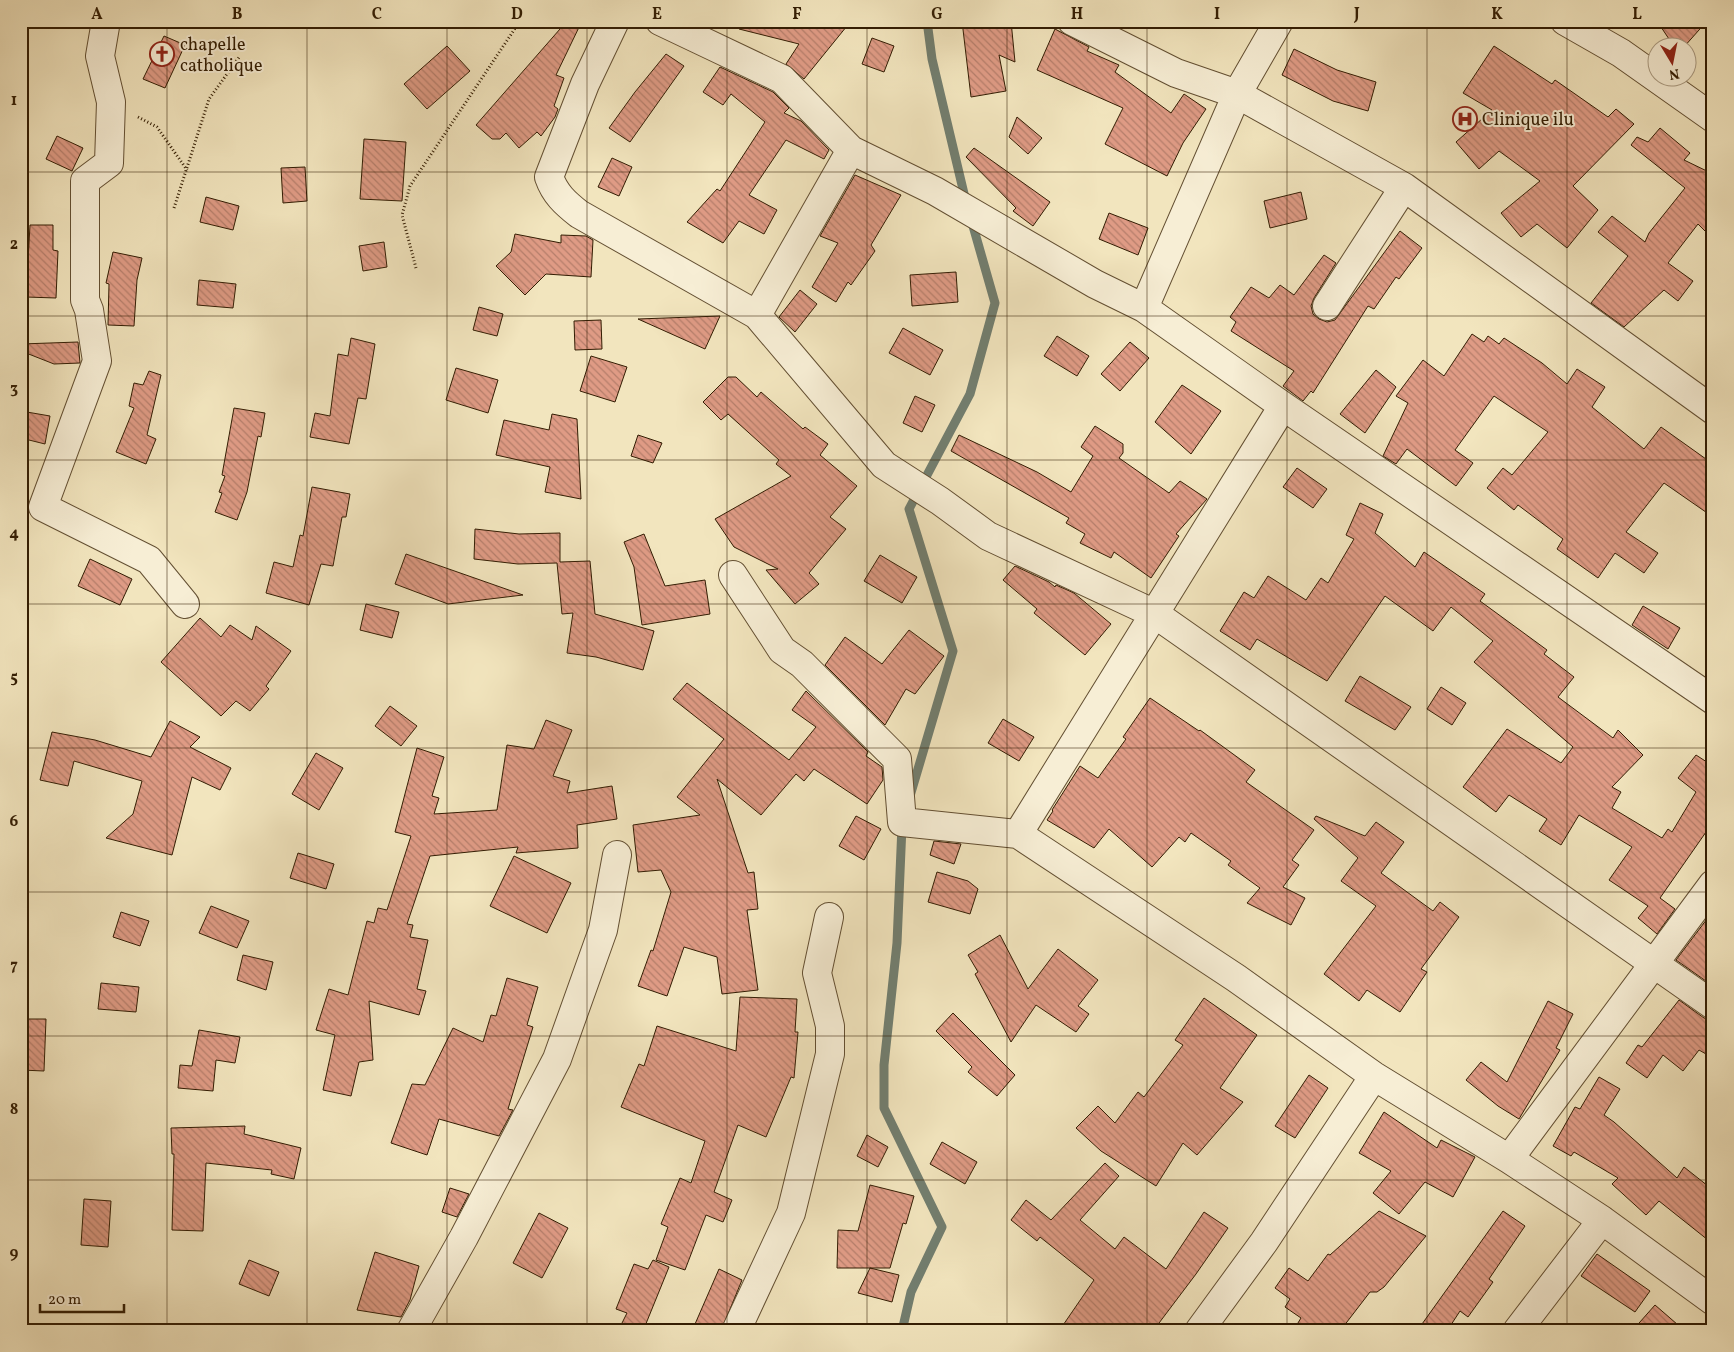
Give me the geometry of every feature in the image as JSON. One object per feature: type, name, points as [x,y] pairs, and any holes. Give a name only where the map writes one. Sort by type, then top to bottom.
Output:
[{"type":"street","points":[[106,21],[100,56],[111,102],[109,163],[85,182],[85,300],[89,310],[97,361],[43,507],[149,560],[185,604]]},
{"type":"street","points":[[615,21],[586,84],[549,177],[554,190],[579,214],[757,315],[884,465],[940,501],[988,536],[1155,614],[1713,1005]]},
{"type":"street","points":[[660,21],[782,79],[851,150],[934,191],[1095,284],[1144,308],[1283,406],[1713,700]]},
{"type":"street","points":[[1072,21],[1176,73],[1237,94],[1404,187],[1713,410]]},
{"type":"street","points":[[1144,308],[1237,94],[1279,21]]},
{"type":"street","points":[[1565,21],[1621,53],[1713,118]]},
{"type":"street","points":[[757,315],[851,150]]},
{"type":"street","points":[[1327,306],[1404,187]]},
{"type":"street","points":[[1018,834],[1283,406]]},
{"type":"street","points":[[733,576],[782,650],[802,664],[897,758],[902,822],[1018,834],[1236,978],[1374,1076],[1509,1159],[1602,1220],[1713,1301]]},
{"type":"street","points":[[411,1331],[464,1237],[557,1059],[603,930],[618,855]]},
{"type":"street","points":[[1509,1159],[1713,884]]},
{"type":"street","points":[[736,1331],[791,1213],[830,1054],[830,1026],[817,973],[829,917]]},
{"type":"street","points":[[1199,1331],[1264,1242],[1374,1076]]},
{"type":"street","points":[[1517,1331],[1602,1220]]},
{"type":"path","points":[[416,268],[402,215],[410,186],[520,21]]},
{"type":"path","points":[[174,208],[209,99],[240,56]]},
{"type":"path","points":[[111,102],[156,127],[187,170]]},
{"type":"building","points":[[567,21],[582,21],[556,75],[564,78],[554,106],[558,109],[555,117],[541,136],[537,132],[519,148],[506,133],[500,139],[492,139],[476,125]]},
{"type":"building","points":[[740,21],[851,21],[804,79],[786,64],[799,44],[739,29]]},
{"type":"building","points":[[962,21],[1011,21],[1015,62],[999,55],[1006,91],[971,97]]},
{"type":"building","points":[[1657,21],[1707,21],[1692,38],[1668,38]]},
{"type":"building","points":[[1055,29],[1089,47],[1087,51],[1119,65],[1115,72],[1171,113],[1184,94],[1206,109],[1183,143],[1167,176],[1105,144],[1123,108],[1037,70]]},
{"type":"building","points":[[164,36],[185,45],[165,88],[143,79]]},
{"type":"building","points":[[872,38],[894,46],[884,72],[862,64]]},
{"type":"building","points":[[447,46],[470,71],[427,109],[404,84]]},
{"type":"building","points":[[1494,46],[1552,84],[1555,80],[1608,117],[1616,109],[1634,124],[1573,186],[1598,210],[1567,248],[1537,224],[1521,237],[1501,213],[1540,181],[1499,151],[1479,169],[1456,142],[1492,110],[1463,93]]},
{"type":"building","points":[[1294,49],[1337,70],[1376,82],[1368,111],[1333,101],[1282,75]]},
{"type":"building","points":[[666,54],[684,66],[630,142],[609,128]]},
{"type":"building","points":[[720,67],[773,92],[789,108],[784,113],[801,121],[829,150],[824,159],[786,140],[749,195],[777,210],[764,234],[739,221],[723,243],[687,222],[717,189],[720,191],[765,122],[731,94],[723,105],[703,92]]},
{"type":"building","points":[[1017,117],[1042,138],[1028,154],[1009,137]]},
{"type":"building","points":[[1660,128],[1690,153],[1684,160],[1713,174],[1713,239],[1698,224],[1668,263],[1693,281],[1678,301],[1664,290],[1624,327],[1591,303],[1628,256],[1598,232],[1612,216],[1645,242],[1649,233],[1685,188],[1631,145],[1637,137],[1648,142]]},
{"type":"building","points":[[57,136],[83,148],[72,171],[46,159]]},
{"type":"building","points":[[364,139],[406,142],[402,201],[360,199]]},
{"type":"building","points":[[974,148],[1050,202],[1033,226],[1013,211],[1016,208],[966,157]]},
{"type":"building","points":[[612,158],[632,167],[619,196],[598,187]]},
{"type":"building","points":[[305,167],[307,201],[283,203],[281,168]]},
{"type":"building","points":[[855,175],[901,195],[871,245],[875,251],[851,285],[848,282],[836,302],[812,287],[838,243],[820,236]]},
{"type":"building","points":[[1301,192],[1307,219],[1270,228],[1264,201]]},
{"type":"building","points":[[206,197],[239,206],[233,230],[200,222]]},
{"type":"building","points":[[1109,213],[1148,228],[1138,255],[1099,239]]},
{"type":"building","points":[[30,225],[53,225],[53,250],[58,251],[56,298],[26,297]]},
{"type":"building","points":[[1400,231],[1422,248],[1399,279],[1396,277],[1374,309],[1368,306],[1313,393],[1311,391],[1303,401],[1283,386],[1294,371],[1231,331],[1236,322],[1230,317],[1251,287],[1269,298],[1280,285],[1294,295],[1324,255],[1336,263],[1311,306],[1313,314],[1319,319],[1327,322],[1335,320]]},
{"type":"building","points":[[515,234],[561,243],[561,235],[586,236],[593,240],[591,277],[546,274],[525,295],[496,266],[511,252]]},
{"type":"building","points":[[384,242],[387,267],[363,271],[359,246]]},
{"type":"building","points":[[113,252],[142,258],[137,280],[134,326],[108,325],[109,284],[106,283]]},
{"type":"building","points":[[956,272],[958,302],[912,306],[910,275]]},
{"type":"building","points":[[199,280],[236,284],[233,308],[197,305]]},
{"type":"building","points":[[800,290],[817,304],[795,332],[779,317]]},
{"type":"building","points":[[479,307],[503,314],[497,336],[473,330]]},
{"type":"building","points":[[720,316],[705,349],[638,319]]},
{"type":"building","points":[[601,320],[602,349],[575,350],[574,321]]},
{"type":"building","points":[[903,328],[943,350],[930,375],[889,353]]},
{"type":"building","points":[[1472,334],[1484,342],[1488,336],[1499,344],[1504,338],[1542,363],[1567,384],[1577,369],[1605,387],[1592,407],[1644,449],[1661,427],[1713,464],[1713,517],[1664,483],[1626,532],[1658,553],[1644,573],[1615,553],[1598,578],[1557,549],[1563,539],[1518,505],[1514,510],[1487,488],[1503,468],[1512,475],[1548,432],[1494,396],[1455,450],[1473,463],[1456,486],[1407,449],[1396,464],[1383,456],[1408,403],[1396,396],[1423,360],[1444,376]]},
{"type":"building","points":[[1057,336],[1089,356],[1077,376],[1044,356]]},
{"type":"building","points":[[351,338],[375,344],[366,399],[358,398],[349,444],[310,437],[315,413],[330,416],[338,354],[348,356]]},
{"type":"building","points":[[78,342],[80,363],[54,364],[21,351],[21,344]]},
{"type":"building","points":[[1130,342],[1149,358],[1120,391],[1101,374]]},
{"type":"building","points":[[591,356],[627,367],[615,402],[580,391]]},
{"type":"building","points":[[456,368],[498,380],[488,413],[446,400]]},
{"type":"building","points":[[1376,370],[1396,387],[1365,433],[1340,414]]},
{"type":"building","points":[[149,371],[161,375],[147,435],[156,439],[146,464],[116,452],[134,408],[129,406],[134,383],[143,385]]},
{"type":"building","points":[[728,377],[736,377],[757,397],[761,392],[803,429],[805,427],[828,444],[820,455],[857,486],[830,517],[846,529],[809,573],[819,584],[795,604],[766,570],[778,569],[734,547],[715,519],[791,476],[776,464],[779,460],[728,414],[721,420],[703,402]]},
{"type":"building","points":[[1182,385],[1221,411],[1191,454],[1155,422]]},
{"type":"building","points":[[915,396],[935,405],[922,432],[903,423]]},
{"type":"building","points":[[234,408],[265,413],[261,437],[258,436],[247,492],[237,520],[215,512],[222,493],[219,492],[225,476],[222,475]]},
{"type":"building","points":[[21,411],[50,416],[45,444],[21,438]]},
{"type":"building","points":[[552,414],[577,419],[581,499],[545,492],[550,467],[496,455],[504,420],[549,430]]},
{"type":"building","points":[[1095,426],[1123,444],[1123,453],[1119,458],[1169,493],[1180,481],[1207,499],[1176,534],[1179,536],[1151,578],[1114,552],[1111,558],[1080,543],[1085,534],[1066,523],[1069,518],[951,451],[959,435],[1037,472],[1071,492],[1093,456],[1081,447]]},
{"type":"building","points":[[638,435],[662,443],[653,463],[631,456]]},
{"type":"building","points":[[1297,468],[1327,489],[1313,508],[1283,487]]},
{"type":"building","points":[[312,487],[350,494],[346,517],[342,517],[333,566],[321,564],[309,605],[266,593],[274,562],[293,567],[300,535],[303,536]]},
{"type":"building","points":[[1360,503],[1383,514],[1375,533],[1415,567],[1424,552],[1485,594],[1480,601],[1547,650],[1544,654],[1574,677],[1558,697],[1613,738],[1618,730],[1643,755],[1612,787],[1621,792],[1612,808],[1662,838],[1668,829],[1672,832],[1696,792],[1678,778],[1696,755],[1713,766],[1713,822],[1660,898],[1675,909],[1657,934],[1638,918],[1648,906],[1609,880],[1632,847],[1579,815],[1561,845],[1539,831],[1547,819],[1509,795],[1496,812],[1463,787],[1507,729],[1561,763],[1573,747],[1474,662],[1493,641],[1451,607],[1433,631],[1385,596],[1327,681],[1257,639],[1250,650],[1220,631],[1244,592],[1254,598],[1268,576],[1306,600],[1321,578],[1328,583],[1354,539],[1346,535]]},
{"type":"building","points":[[475,529],[519,534],[560,533],[560,562],[590,561],[595,614],[654,631],[643,670],[596,657],[567,653],[573,613],[562,614],[557,563],[518,564],[474,559]]},
{"type":"building","points":[[644,534],[665,586],[705,580],[710,614],[642,625],[634,567],[624,542]]},
{"type":"building","points":[[406,554],[523,595],[448,604],[395,584]]},
{"type":"building","points":[[880,555],[917,577],[902,603],[864,581]]},
{"type":"building","points":[[90,559],[132,579],[120,605],[78,586]]},
{"type":"building","points":[[1015,566],[1049,582],[1055,587],[1056,585],[1074,593],[1111,624],[1085,655],[1034,613],[1037,609],[1003,580]]},
{"type":"building","points":[[366,604],[399,612],[392,638],[360,630]]},
{"type":"building","points":[[1643,606],[1680,628],[1668,649],[1632,625]]},
{"type":"building","points":[[200,618],[221,637],[230,625],[252,640],[256,626],[291,651],[266,686],[269,689],[250,711],[236,701],[221,716],[161,662]]},
{"type":"building","points":[[909,630],[944,656],[915,694],[906,689],[885,725],[825,665],[845,637],[882,664]]},
{"type":"building","points":[[1360,676],[1411,707],[1395,730],[1345,701]]},
{"type":"building","points":[[687,683],[789,760],[816,727],[792,710],[806,691],[868,752],[866,756],[882,767],[883,780],[867,804],[814,769],[804,781],[796,774],[761,815],[717,779],[748,873],[754,872],[758,909],[747,910],[758,990],[722,994],[717,957],[684,947],[667,996],[638,986],[651,950],[653,951],[671,892],[661,870],[638,872],[633,825],[700,815],[677,797],[724,739],[673,699]]},
{"type":"building","points":[[1441,687],[1466,703],[1452,725],[1427,709]]},
{"type":"building","points":[[1150,698],[1200,730],[1255,770],[1246,782],[1314,830],[1292,860],[1299,865],[1283,887],[1305,898],[1291,925],[1247,903],[1260,888],[1228,865],[1231,861],[1191,833],[1185,842],[1179,837],[1152,867],[1109,829],[1094,848],[1047,820],[1080,766],[1098,778],[1126,739],[1123,737]]},
{"type":"building","points":[[390,706],[417,726],[401,746],[375,726]]},
{"type":"building","points":[[1003,719],[1034,737],[1019,761],[988,743]]},
{"type":"building","points":[[546,720],[572,730],[553,776],[570,781],[567,793],[612,786],[617,819],[577,825],[578,848],[516,853],[518,847],[430,856],[407,924],[413,925],[410,937],[428,940],[417,989],[426,991],[419,1015],[369,1001],[373,1060],[359,1062],[351,1096],[323,1090],[335,1035],[316,1030],[329,989],[348,995],[367,921],[374,923],[378,908],[387,910],[411,836],[395,832],[417,748],[444,757],[432,796],[439,798],[434,814],[497,810],[507,745],[534,749]]},
{"type":"building","points":[[170,721],[200,737],[190,747],[231,768],[220,790],[192,777],[172,855],[106,838],[133,814],[142,781],[74,761],[68,786],[40,780],[52,732],[95,740],[151,757]]},
{"type":"building","points":[[316,753],[343,768],[319,810],[292,794]]},
{"type":"building","points":[[856,816],[881,829],[864,860],[839,846]]},
{"type":"building","points":[[1316,816],[1365,836],[1376,822],[1404,842],[1381,873],[1433,911],[1440,902],[1459,917],[1421,969],[1427,972],[1400,1012],[1367,990],[1359,1001],[1324,974],[1376,906],[1341,881],[1358,858],[1314,819]]},
{"type":"building","points":[[934,841],[961,844],[954,864],[930,855]]},
{"type":"building","points":[[298,853],[334,864],[326,889],[290,878]]},
{"type":"building","points":[[514,856],[571,883],[547,933],[490,906]]},
{"type":"building","points":[[937,872],[968,881],[978,889],[970,914],[928,902]]},
{"type":"building","points":[[211,906],[249,921],[237,948],[199,933]]},
{"type":"building","points":[[1713,911],[1713,986],[1676,960]]},
{"type":"building","points":[[121,912],[149,921],[140,946],[113,937]]},
{"type":"building","points":[[1000,935],[1028,989],[1058,949],[1098,980],[1078,1006],[1089,1014],[1076,1032],[1036,1005],[1011,1042],[975,974],[978,972],[968,955]]},
{"type":"building","points":[[243,955],[273,962],[266,990],[237,980]]},
{"type":"building","points":[[507,978],[538,987],[527,1025],[533,1027],[508,1109],[513,1110],[499,1136],[439,1119],[427,1155],[391,1143],[412,1084],[425,1085],[453,1028],[483,1042],[491,1015],[496,1016]]},
{"type":"building","points":[[101,983],[139,987],[136,1012],[98,1009]]},
{"type":"building","points":[[740,997],[797,999],[795,1032],[798,1032],[794,1078],[791,1077],[766,1137],[738,1125],[714,1192],[732,1200],[723,1222],[706,1215],[685,1270],[656,1260],[668,1227],[661,1224],[680,1178],[691,1183],[705,1141],[621,1107],[639,1064],[644,1066],[657,1026],[736,1051]]},
{"type":"building","points":[[1204,998],[1257,1035],[1220,1088],[1243,1102],[1197,1155],[1183,1143],[1156,1186],[1101,1151],[1076,1128],[1098,1106],[1115,1123],[1138,1092],[1144,1097],[1183,1045],[1175,1040]]},
{"type":"building","points":[[1679,1000],[1704,1018],[1713,1020],[1713,1058],[1699,1050],[1683,1071],[1663,1055],[1647,1078],[1626,1063],[1638,1045],[1642,1047]]},
{"type":"building","points":[[1548,1001],[1573,1014],[1556,1048],[1560,1050],[1519,1119],[1498,1106],[1466,1080],[1481,1062],[1507,1082]]},
{"type":"building","points":[[953,1013],[1015,1075],[997,1096],[968,1072],[972,1067],[936,1031]]},
{"type":"building","points":[[21,1019],[46,1019],[44,1071],[21,1070]]},
{"type":"building","points":[[199,1030],[240,1037],[235,1063],[216,1060],[213,1091],[178,1088],[180,1065],[192,1066]]},
{"type":"building","points":[[1309,1075],[1328,1088],[1295,1138],[1275,1126]]},
{"type":"building","points":[[1599,1077],[1620,1089],[1604,1115],[1677,1178],[1684,1167],[1713,1190],[1713,1244],[1659,1201],[1646,1215],[1612,1184],[1618,1178],[1574,1152],[1571,1156],[1553,1146],[1575,1107],[1580,1109]]},
{"type":"building","points":[[1384,1112],[1437,1148],[1441,1140],[1475,1157],[1453,1197],[1425,1182],[1399,1214],[1373,1193],[1391,1171],[1359,1153]]},
{"type":"building","points":[[245,1126],[244,1134],[301,1148],[294,1179],[271,1174],[272,1170],[206,1163],[203,1231],[172,1230],[174,1154],[172,1154],[171,1128]]},
{"type":"building","points":[[867,1135],[888,1147],[878,1167],[857,1156]]},
{"type":"building","points":[[942,1142],[977,1162],[965,1184],[930,1164]]},
{"type":"building","points":[[1105,1163],[1119,1176],[1080,1220],[1115,1249],[1124,1237],[1166,1269],[1204,1212],[1228,1228],[1153,1331],[1059,1331],[1094,1280],[1040,1237],[1037,1241],[1011,1220],[1026,1200],[1051,1220]]},
{"type":"building","points":[[870,1185],[914,1196],[906,1224],[903,1223],[890,1268],[837,1268],[838,1230],[858,1231]]},
{"type":"building","points":[[450,1188],[469,1194],[457,1217],[442,1212]]},
{"type":"building","points":[[84,1199],[111,1201],[108,1247],[81,1245]]},
{"type":"building","points":[[1379,1211],[1426,1236],[1384,1287],[1377,1292],[1370,1292],[1340,1331],[1293,1331],[1301,1318],[1285,1307],[1290,1299],[1275,1288],[1289,1268],[1308,1281],[1328,1254],[1330,1255]]},
{"type":"building","points":[[1503,1211],[1525,1226],[1489,1279],[1493,1282],[1468,1317],[1460,1311],[1447,1331],[1417,1331]]},
{"type":"building","points":[[539,1213],[568,1228],[542,1278],[513,1263]]},
{"type":"building","points":[[375,1252],[419,1266],[410,1300],[401,1317],[357,1310]]},
{"type":"building","points":[[1597,1254],[1650,1291],[1635,1312],[1581,1276]]},
{"type":"building","points":[[249,1260],[279,1272],[269,1296],[239,1284]]},
{"type":"building","points":[[653,1260],[669,1267],[643,1331],[618,1331],[627,1313],[616,1309],[634,1264],[648,1269]]},
{"type":"building","points":[[870,1268],[899,1275],[892,1302],[858,1293]]},
{"type":"building","points":[[719,1269],[742,1280],[721,1331],[692,1331]]},
{"type":"building","points":[[1655,1305],[1685,1331],[1632,1331]]},
{"type":"waterway","points":[[927,21],[932,59],[966,202]]},
{"type":"waterway","points":[[910,796],[953,651],[909,509],[970,394],[995,303],[971,219]]},
{"type":"waterway","points":[[902,826],[897,943],[884,1065],[884,1108],[942,1227],[911,1292],[902,1331]]},
{"type":"place","name":"chapelle catholique","points":[[162,54]]},
{"type":"place","name":"Clinique ilu","points":[[1465,119]]}]
